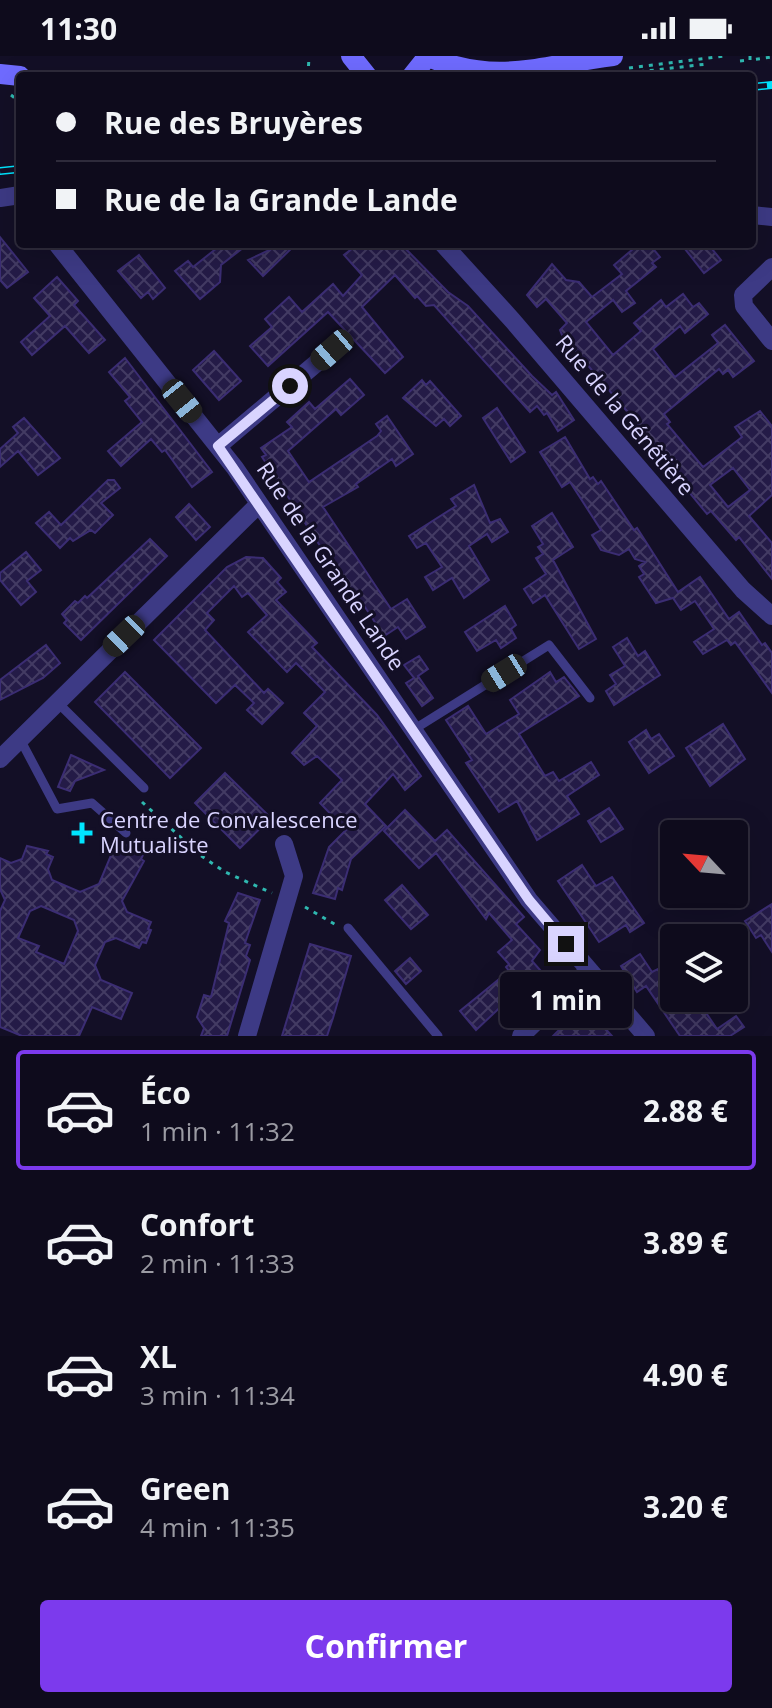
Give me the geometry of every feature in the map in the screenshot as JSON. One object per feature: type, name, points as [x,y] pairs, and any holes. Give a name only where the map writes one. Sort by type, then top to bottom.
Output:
[{"type":"main road","points":[[415,72],[428,56],[484,72]]},
{"type":"main road","points":[[543,72],[617,67]]},
{"type":"street","name":"Rue de la Grande Lande","points":[[60,248],[218,446],[529,900],[646,1036]]},
{"type":"street","name":"Rue de la Génêtière","points":[[447,248],[743,590],[772,616]]},
{"type":"street","points":[[772,267],[743,295],[744,306],[772,341]]},
{"type":"street","points":[[218,446],[332,350]]},
{"type":"street","points":[[0,759],[258,505]]},
{"type":"street","points":[[247,1036],[294,876],[284,844]]},
{"type":"street","points":[[521,1036],[588,971]]},
{"type":"lane","points":[[413,730],[549,645],[590,698]]},
{"type":"lane","points":[[57,702],[144,788]]},
{"type":"lane","points":[[20,739],[57,809],[92,803],[126,833]]},
{"type":"lane","points":[[348,928],[438,1036]]},
{"type":"path","points":[[617,67],[725,56]]},
{"type":"path","points":[[740,61],[772,57]]},
{"type":"path","points":[[617,67],[707,64]]},
{"type":"path","points":[[144,788],[139,799],[200,855],[225,872],[348,928]]},
{"type":"building","points":[[0,237],[28,272],[7,288],[0,280]]},
{"type":"building","points":[[217,248],[243,248],[221,265],[220,282],[200,299],[175,271],[188,261],[193,267]]},
{"type":"building","points":[[274,248],[292,248],[263,276],[248,260]]},
{"type":"building","points":[[353,248],[405,248],[448,292],[468,306],[532,376],[552,395],[556,392],[574,420],[558,431],[547,413],[544,415],[537,406],[530,412],[434,305],[426,306],[417,296],[415,298],[395,275],[362,307],[403,357],[385,373],[328,312],[268,366],[250,346],[272,327],[265,319],[289,297],[302,312],[333,284],[343,296],[362,275],[344,255]]},
{"type":"building","points":[[634,248],[652,248],[660,257],[652,263],[656,267],[626,291],[635,303],[622,312],[613,300],[586,322],[613,355],[641,331],[634,323],[661,300],[666,307],[683,294],[693,307],[699,303],[708,314],[685,333],[680,326],[653,349],[675,377],[718,343],[712,335],[725,325],[754,361],[733,377],[728,370],[723,374],[719,369],[664,414],[670,422],[667,424],[703,467],[742,437],[735,427],[760,411],[772,426],[772,495],[749,516],[772,543],[772,579],[739,537],[736,540],[711,511],[707,514],[684,486],[688,483],[562,335],[560,330],[567,323],[546,299],[537,307],[527,295],[552,264],[566,280],[579,282],[592,297],[622,274],[614,265]],"holes":[[[733,468],[750,490],[728,507],[710,485]]]},
{"type":"building","points":[[684,248],[711,248],[721,260],[704,273]]},
{"type":"building","points":[[139,255],[165,288],[153,299],[148,292],[141,298],[118,271]]},
{"type":"building","points":[[57,277],[78,301],[74,305],[105,340],[89,353],[65,326],[32,355],[21,342],[50,316],[34,298]]},
{"type":"building","points":[[214,351],[241,381],[219,400],[193,370]]},
{"type":"building","points":[[125,358],[212,472],[192,487],[165,450],[162,452],[151,439],[121,466],[108,451],[142,422],[125,401],[130,397],[109,372]]},
{"type":"building","points":[[350,379],[364,395],[341,415],[336,409],[288,451],[309,482],[377,436],[381,431],[376,424],[387,416],[413,454],[396,466],[392,459],[356,484],[358,487],[323,507],[391,609],[407,599],[425,627],[406,639],[398,627],[384,636],[363,604],[360,607],[262,457],[266,455],[261,448],[292,427],[287,422],[309,402],[315,409]]},
{"type":"building","points":[[422,380],[426,385],[430,381],[461,416],[450,426],[444,419],[436,426],[403,398]]},
{"type":"building","points":[[497,408],[525,452],[511,462],[483,418]]},
{"type":"building","points":[[24,418],[60,458],[38,475],[18,451],[0,467],[0,449],[18,433],[13,427]]},
{"type":"building","points":[[565,437],[590,479],[593,477],[598,484],[601,481],[634,530],[637,528],[678,592],[700,577],[729,619],[739,612],[762,645],[765,643],[772,653],[772,693],[735,642],[731,645],[727,640],[703,654],[694,642],[714,629],[695,601],[681,610],[673,598],[656,603],[639,577],[644,574],[639,566],[645,562],[635,559],[629,549],[619,555],[601,550],[592,535],[601,530],[570,482],[562,487],[540,452]]},
{"type":"building","points":[[108,480],[114,480],[120,488],[101,503],[113,515],[95,533],[91,530],[73,541],[70,538],[60,548],[36,523],[49,512],[61,525]]},
{"type":"building","points":[[474,485],[490,523],[500,519],[508,532],[492,542],[487,534],[469,546],[489,580],[464,598],[452,578],[433,590],[425,577],[442,567],[426,543],[417,548],[409,536],[456,506],[451,499]]},
{"type":"building","points":[[189,504],[210,527],[196,540],[176,517]]},
{"type":"building","points":[[552,513],[573,547],[553,560],[596,639],[579,649],[545,595],[533,603],[524,589],[546,574],[536,558],[543,554],[538,547],[543,544],[532,526]]},
{"type":"building","points":[[150,539],[167,556],[81,640],[64,623],[67,620],[62,614],[75,601],[78,603],[85,596],[87,598]]},
{"type":"building","points":[[26,552],[41,570],[27,581],[36,592],[21,605],[0,580],[0,573]]},
{"type":"building","points":[[246,557],[263,558],[281,578],[277,582],[286,592],[276,600],[317,643],[312,647],[377,715],[421,776],[405,790],[393,774],[365,804],[386,826],[351,859],[342,890],[338,888],[335,899],[313,893],[329,847],[346,830],[320,803],[342,780],[317,756],[304,765],[292,753],[317,726],[304,713],[325,692],[296,663],[287,672],[248,632],[267,615],[248,593],[242,597],[234,586],[207,613],[214,620],[205,630],[264,693],[268,689],[283,703],[262,724],[247,710],[254,703],[235,685],[216,703],[154,640],[227,567]]},
{"type":"building","points":[[505,606],[516,625],[511,629],[516,638],[501,648],[496,640],[477,651],[465,632]]},
{"type":"building","points":[[627,638],[638,656],[645,651],[660,675],[614,705],[606,691],[616,684],[610,675],[625,666],[613,647]]},
{"type":"building","points":[[46,645],[60,663],[43,678],[0,700],[0,680]]},
{"type":"building","points":[[419,656],[428,669],[418,676],[433,698],[422,706],[406,683],[414,678],[404,665]]},
{"type":"building","points":[[125,672],[201,748],[170,778],[95,702]]},
{"type":"building","points":[[550,672],[556,682],[564,677],[579,696],[519,734],[545,776],[553,772],[559,781],[591,762],[599,775],[567,796],[579,814],[537,840],[517,801],[499,812],[466,763],[472,760],[446,720],[468,706],[486,734],[519,714],[510,700]]},
{"type":"building","points":[[723,724],[745,759],[710,786],[686,748]]},
{"type":"building","points":[[646,730],[651,739],[659,734],[674,756],[649,773],[629,742]]},
{"type":"building","points":[[71,755],[104,770],[75,781],[70,791],[58,787]]},
{"type":"building","points":[[225,773],[271,818],[240,848],[195,803]]},
{"type":"building","points":[[609,808],[623,829],[601,842],[588,821]]},
{"type":"building","points":[[405,810],[435,841],[447,830],[524,917],[516,924],[540,950],[532,961],[540,970],[476,1030],[460,1011],[509,971],[506,967],[509,964],[498,952],[512,940],[489,913],[486,919],[436,853],[419,868],[384,831]]},
{"type":"building","points":[[126,845],[144,853],[141,859],[144,861],[122,901],[127,912],[151,922],[146,943],[142,942],[139,948],[116,938],[105,942],[95,965],[101,980],[132,993],[121,1019],[92,1007],[79,1036],[22,1036],[0,1027],[0,911],[5,900],[0,889],[0,858],[11,863],[22,859],[27,846],[48,851],[46,854],[53,857],[48,869],[52,880],[80,892],[99,884],[114,848]],"holes":[[[41,906],[74,920],[78,931],[64,964],[36,952],[39,946],[18,938],[30,911]]]},
{"type":"building","points":[[582,865],[596,886],[612,877],[644,923],[630,932],[626,925],[599,942],[558,881]]},
{"type":"building","points":[[402,885],[428,915],[411,929],[385,900]]},
{"type":"building","points":[[238,893],[260,900],[245,943],[250,945],[246,956],[250,960],[227,1036],[201,1036],[204,1028],[197,1017],[204,995],[211,997],[229,923],[225,921]]},
{"type":"building","points":[[772,904],[772,952],[761,935],[756,938],[745,921]]},
{"type":"building","points":[[310,944],[351,956],[333,1018],[327,1036],[282,1036]]},
{"type":"building","points":[[640,954],[652,972],[658,969],[660,1007],[646,986],[637,992],[621,966]]},
{"type":"building","points":[[410,958],[421,971],[406,984],[395,971]]},
{"type":"building","points":[[580,1009],[591,1020],[595,1017],[612,1036],[553,1036]]},
{"type":"building","points":[[664,1012],[705,1012],[717,1029],[736,1016],[744,1027],[730,1036],[680,1036]]},
{"type":"railway","points":[[756,87],[772,85]]},
{"type":"railway","points":[[0,171],[16,169]]},
{"type":"place","name":"Centre de Convalescence Mutualiste","points":[[82,833]]},
{"type":"route","points":[[290,386],[218,446],[529,900],[566,944]]}]
